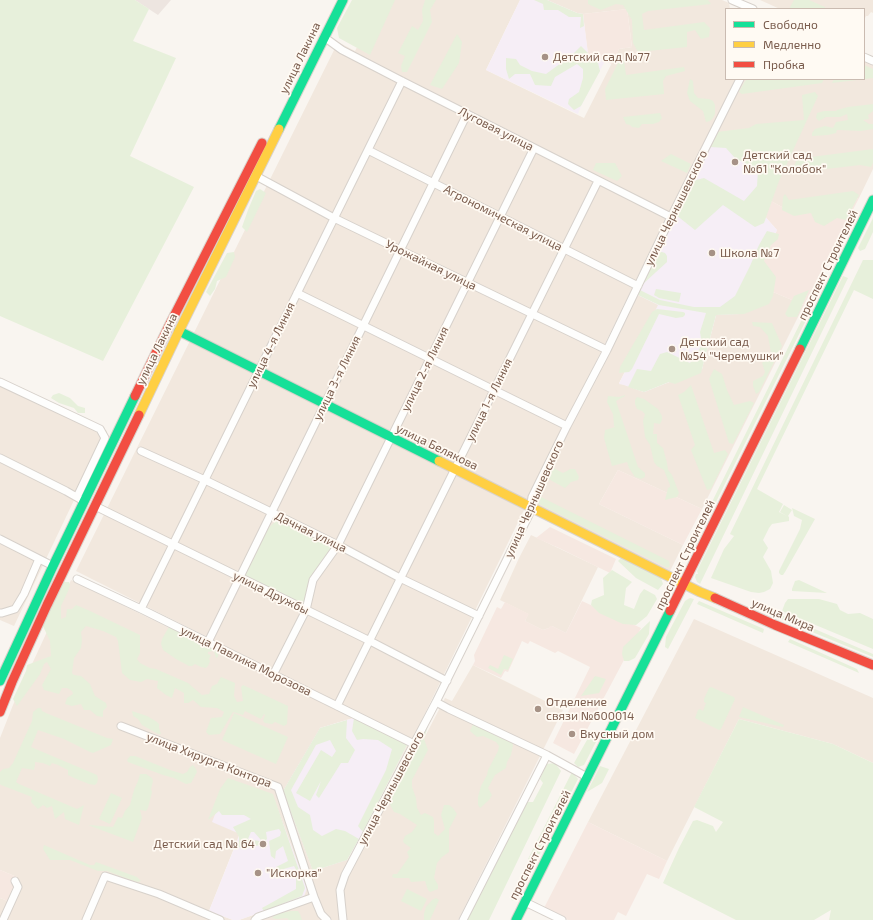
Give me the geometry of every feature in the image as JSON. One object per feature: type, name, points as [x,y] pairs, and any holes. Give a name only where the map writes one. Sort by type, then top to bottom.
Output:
[{"type":"main road","name":"улица Лакина","points":[[0,681],[54,566],[81,500],[232,205],[334,0]]},
{"type":"main road","name":"улица Лакина","points":[[0,712],[47,605],[179,332],[343,0]]},
{"type":"main road","name":"проспект Строителей","points":[[516,920],[684,584],[873,200]]},
{"type":"main road","name":"улица Белякова","points":[[179,332],[684,584]]},
{"type":"main road","name":"улица Мира","points":[[684,584],[775,625],[873,665]]},
{"type":"street","points":[[732,0],[751,8]]},
{"type":"street","name":"Луговая улица","points":[[324,37],[342,50],[671,217]]},
{"type":"street","name":"улица Чернышевского","points":[[343,920],[340,890],[345,875],[447,681],[529,515],[532,497],[607,350],[740,80]]},
{"type":"street","name":"улица 4-я Линия","points":[[141,609],[402,81]]},
{"type":"street","name":"улица 3-я Линия","points":[[208,642],[466,114]]},
{"type":"street","name":"улица 2-я Линия","points":[[273,675],[306,610],[313,580],[338,545],[534,148]]},
{"type":"street","name":"Агрономическая улица","points":[[368,150],[638,286]]},
{"type":"street","name":"Урожайная улица","points":[[256,176],[334,218],[607,350]]},
{"type":"street","name":"улица 1-я Линия","points":[[337,706],[598,181]]},
{"type":"street","points":[[297,293],[567,426]]},
{"type":"street","points":[[0,382],[100,429],[105,438],[81,500],[0,458]]},
{"type":"street","name":"Дачная улица","points":[[141,451],[271,512],[400,578],[479,616]]},
{"type":"street","name":"улица Дружбы","points":[[95,506],[370,641],[447,681]]},
{"type":"street","points":[[0,539],[54,566]]},
{"type":"street","points":[[0,613],[15,609],[24,594],[39,559]]},
{"type":"street","name":"улица Павлика Морозова","points":[[77,579],[414,744]]},
{"type":"street","points":[[436,702],[547,755],[588,777]]},
{"type":"street","name":"улица Хирурга Контора","points":[[121,726],[278,788],[314,897]]},
{"type":"street","points":[[463,920],[547,755]]},
{"type":"street","points":[[86,920],[105,876],[159,894],[220,920]]},
{"type":"street","points":[[3,920],[18,887],[14,882]]},
{"type":"street","points":[[255,920],[258,917],[314,897],[321,914],[326,920]]},
{"type":"street","points":[[525,902],[562,920]]},
{"type":"shaded area","points":[[135,0],[171,0],[158,15]]},
{"type":"shaded area","points":[[382,0],[520,0],[486,70],[584,118],[619,49],[632,47],[627,9],[583,14],[577,13],[547,0],[722,0],[729,3],[730,8],[725,8],[725,80],[735,80],[670,210],[412,740],[76,571],[338,42],[355,51]]},
{"type":"shaded area","name":"Детский сад №77","points":[[520,0],[547,0],[577,13],[583,14],[588,54],[605,61],[578,114],[486,70]]},
{"type":"shaded area","points":[[760,0],[873,0],[873,13],[871,12],[865,18],[865,8],[778,8]]},
{"type":"shaded area","points":[[627,9],[632,47],[619,49],[612,64],[588,54],[583,14]]},
{"type":"shaded area","points":[[865,58],[873,62],[873,169],[859,198],[784,208],[767,199],[717,132],[743,80],[865,80]]},
{"type":"shaded area","points":[[717,132],[777,176],[761,212],[777,230],[740,314],[716,315],[702,369],[644,392],[619,384],[658,305],[638,295]]},
{"type":"shaded area","points":[[859,198],[804,305],[754,284],[777,230],[761,212],[767,199],[784,208]]},
{"type":"shaded area","points":[[754,284],[804,305],[702,509],[618,470],[599,504],[683,545],[669,573],[533,506],[533,497],[638,295],[659,305],[619,383],[644,392],[702,369],[716,315]]},
{"type":"shaded area","points":[[0,384],[107,431],[14,626],[0,620]]},
{"type":"shaded area","points":[[618,470],[702,509],[683,545],[599,504]]},
{"type":"shaded area","points":[[550,527],[616,559],[610,573],[536,538]]},
{"type":"shaded area","points":[[531,535],[598,567],[566,633],[552,626],[543,630],[525,621],[528,614],[500,600]]},
{"type":"shaded area","points":[[71,580],[354,718],[320,728],[347,860],[361,836],[407,745],[418,750],[445,698],[452,701],[473,665],[563,710],[458,920],[239,920],[304,897],[240,833],[209,911],[233,920],[0,920],[0,898],[8,901],[17,877],[0,870],[0,738],[13,705]]},
{"type":"shaded area","points":[[582,601],[641,628],[574,754],[553,743],[590,667],[558,651],[555,653],[530,641],[528,644],[522,641],[508,672],[505,671],[501,678],[473,665],[475,661],[474,655],[497,607],[501,609],[505,602],[529,614],[525,621],[543,630],[552,626],[566,633]]},
{"type":"shaded area","points":[[694,619],[873,698],[873,763],[833,744],[739,719],[667,861],[588,822]]},
{"type":"shaded area","points":[[354,718],[407,745],[361,836],[347,860],[313,871],[283,791],[320,728]]},
{"type":"shaded area","name":"Детский сад № 64","points":[[229,780],[273,796],[307,888],[304,897],[239,920],[233,920],[209,911],[240,834],[212,822]]},
{"type":"shaded area","points":[[588,822],[667,861],[659,879],[647,874],[626,916],[618,912],[614,920],[568,920],[544,908]]},
{"type":"shaded area","points":[[0,870],[17,877],[8,901],[0,898]]},
{"type":"green space","points":[[0,0],[135,0],[149,9],[133,41],[176,58],[130,156],[194,187],[103,361],[0,316]]},
{"type":"green space","points":[[352,0],[395,0],[370,55],[339,38],[337,28]]},
{"type":"green space","points":[[425,0],[436,0],[430,10],[432,22],[407,72],[402,72],[401,66],[405,56],[398,53],[412,26],[418,30],[423,21],[422,10]]},
{"type":"green space","points":[[534,0],[547,0],[577,13],[583,14],[584,26],[580,28],[581,17],[569,17],[558,10],[544,10],[543,4]]},
{"type":"green space","points":[[588,0],[708,0],[711,4],[648,11],[642,14],[644,30],[704,22],[710,28],[709,37],[701,39],[695,30],[687,32],[687,47],[638,52],[633,43],[632,20],[623,5],[616,4],[601,10],[588,4]]},
{"type":"green space","points":[[794,0],[809,0],[825,7],[825,8],[790,8]]},
{"type":"green space","points":[[457,34],[462,42],[459,63],[442,89],[430,85]]},
{"type":"green space","points":[[581,46],[598,63],[600,71],[581,106],[574,110],[568,104],[569,99],[579,92],[583,78],[583,69],[577,64],[555,77],[551,86],[535,85],[530,74],[515,74],[509,79],[506,69],[506,58],[516,59],[520,65],[532,71],[546,74],[572,55]]},
{"type":"green space","points":[[620,59],[624,61],[626,75],[684,67],[685,71],[666,76],[663,81],[664,94],[606,100],[605,89]]},
{"type":"green space","points":[[865,65],[873,69],[873,78],[865,79]]},
{"type":"green space","points":[[690,79],[693,81],[694,93],[698,98],[709,99],[713,101],[715,105],[715,114],[710,121],[706,122],[703,111],[690,101],[687,93]]},
{"type":"green space","points":[[824,80],[822,83],[742,94],[739,92],[745,81]]},
{"type":"green space","points":[[834,80],[857,80],[832,83]]},
{"type":"green space","points":[[815,92],[818,96],[779,181],[764,223],[755,227],[723,205],[695,230],[676,215],[692,181],[704,178],[744,201],[757,186],[758,170],[735,158],[726,148],[710,147],[717,132],[749,128],[756,124],[804,120],[802,95]]},
{"type":"green space","points":[[873,104],[873,111],[868,115],[869,119],[863,120],[869,124],[873,124],[873,129],[861,131],[837,130],[836,133],[828,135],[812,136],[815,129],[825,126],[833,128],[836,122],[848,120],[847,114],[840,117],[826,117],[819,121],[816,118],[817,113]]},
{"type":"green space","points":[[660,113],[662,118],[659,122],[653,124],[642,124],[639,128],[626,124],[623,117]]},
{"type":"green space","points":[[873,149],[873,163],[871,167],[860,165],[818,170],[818,172],[802,175],[801,172],[797,173],[792,170],[801,151],[808,153],[811,157]]},
{"type":"green space","points":[[671,154],[691,164],[687,173],[661,161]]},
{"type":"green space","points":[[596,163],[615,163],[622,176],[617,181],[593,170]]},
{"type":"green space","points":[[260,189],[266,193],[247,232],[242,227],[256,191]]},
{"type":"green space","points":[[853,191],[859,195],[846,220],[837,218],[824,226],[815,222],[811,213],[794,216],[782,210],[783,197],[785,194],[789,200]]},
{"type":"green space","points":[[873,218],[873,232],[865,249],[860,251],[858,248]]},
{"type":"green space","points":[[767,231],[779,234],[778,239],[771,245],[764,261],[776,277],[773,296],[769,304],[744,314],[716,315],[701,373],[675,384],[669,382],[644,392],[628,387],[637,369],[651,371],[660,354],[667,352],[690,363],[702,345],[700,332],[706,313],[659,305],[638,295],[640,290],[660,300],[694,307],[720,307],[735,296]]},
{"type":"green space","points":[[234,252],[235,257],[226,277],[217,281],[215,289],[210,296],[206,292],[227,253]]},
{"type":"green space","points":[[658,252],[665,253],[667,256],[667,262],[644,283],[641,283]]},
{"type":"green space","points":[[863,260],[873,260],[873,299],[854,290],[757,489],[783,504],[779,512],[787,516],[780,512],[784,505],[792,510],[788,516],[789,521],[772,524],[763,540],[768,548],[763,557],[771,571],[773,583],[770,589],[759,593],[751,592],[711,578],[724,549],[734,536],[730,534]]},
{"type":"green space","points":[[843,276],[848,278],[700,584],[697,582],[695,577],[696,574],[698,574],[697,571]]},
{"type":"green space","points":[[656,289],[681,293],[679,302],[659,298],[654,295]]},
{"type":"green space","points":[[809,290],[797,317],[788,317],[785,314],[794,296]]},
{"type":"green space","points":[[811,301],[813,306],[710,514],[707,512]]},
{"type":"green space","points":[[657,309],[683,312],[685,315],[683,317],[676,318],[659,314],[632,369],[629,372],[619,373],[620,367],[652,312]]},
{"type":"green space","points":[[752,322],[772,323],[782,346],[759,392],[756,394],[753,381],[763,376],[765,372],[762,363],[771,353],[768,336],[760,327],[753,326]]},
{"type":"green space","points":[[714,369],[722,374],[734,405],[750,401],[754,403],[733,444],[729,443],[709,379]]},
{"type":"green space","points":[[691,385],[714,453],[725,450],[728,454],[711,489],[707,490],[691,450],[695,445],[678,395],[684,392]]},
{"type":"green space","points":[[59,393],[70,398],[78,406],[85,408],[85,413],[78,413],[74,408],[59,403],[51,398],[53,395]]},
{"type":"green space","points":[[625,395],[616,401],[638,467],[645,473],[645,477],[641,479],[635,477],[627,462],[612,466],[604,438],[605,430],[615,427],[613,414],[607,402],[608,396],[619,397]]},
{"type":"green space","points":[[637,397],[644,399],[658,409],[662,416],[660,424],[654,423],[653,434],[657,434],[657,443],[663,448],[668,470],[672,475],[679,493],[677,497],[665,500],[670,485],[664,470],[657,466],[654,462],[650,445],[645,437],[643,421],[645,414],[637,409],[635,404]]},
{"type":"green space","points":[[551,468],[563,473],[570,469],[575,469],[579,477],[578,480],[571,482],[565,488],[547,477],[547,473]]},
{"type":"green space","points":[[535,497],[541,497],[669,561],[670,566],[668,568],[535,502]]},
{"type":"green space","points":[[792,508],[815,519],[785,572],[781,575],[779,571],[800,529],[802,520],[794,516]]},
{"type":"green space","points":[[277,520],[332,548],[313,576],[305,608],[247,579],[245,575],[266,530]]},
{"type":"green space","points":[[622,557],[660,575],[663,584],[658,590],[636,578],[618,561]]},
{"type":"green space","points":[[612,570],[632,582],[626,588],[624,605],[634,609],[640,594],[644,589],[655,595],[657,599],[647,616],[636,625],[623,624],[599,613],[591,605],[592,600],[604,595],[603,578]]},
{"type":"green space","points":[[799,580],[827,593],[792,591],[795,581]]},
{"type":"green space","points":[[64,582],[69,582],[70,585],[61,606],[61,619],[66,617],[67,609],[72,609],[76,605],[90,611],[140,635],[140,653],[137,659],[140,663],[188,683],[202,695],[209,694],[212,686],[217,684],[221,677],[235,683],[234,696],[237,702],[243,701],[241,687],[243,685],[288,706],[287,724],[284,726],[275,722],[272,724],[265,723],[263,721],[264,714],[261,719],[245,711],[243,715],[233,712],[220,734],[209,735],[206,732],[211,718],[222,717],[224,712],[217,708],[201,707],[193,700],[188,703],[184,703],[184,693],[175,688],[172,698],[157,688],[158,681],[147,679],[141,682],[130,680],[122,673],[118,641],[116,637],[86,626],[81,632],[81,648],[74,658],[72,673],[74,675],[81,676],[90,684],[95,696],[106,703],[107,707],[103,711],[103,717],[97,716],[90,710],[84,710],[81,704],[72,706],[65,704],[67,698],[73,694],[72,691],[67,688],[62,688],[59,694],[44,690],[42,685],[51,669],[47,662],[44,664],[40,674],[17,706],[13,699],[26,671],[27,665],[51,656],[50,641],[42,624]]},
{"type":"green space","points":[[690,598],[694,599],[668,649],[665,647],[666,637],[685,601]]},
{"type":"green space","points":[[788,599],[819,599],[837,604],[840,610],[848,614],[860,613],[873,619],[873,649],[782,611]]},
{"type":"green space","points":[[699,601],[764,629],[763,633],[697,604]]},
{"type":"green space","points":[[782,615],[873,654],[873,657],[783,620],[780,616]]},
{"type":"green space","points":[[650,621],[649,634],[635,658],[629,661],[624,661],[622,654],[623,647]]},
{"type":"green space","points":[[170,625],[219,650],[218,657],[216,658],[214,651],[208,652],[208,654],[211,655],[209,659],[210,661],[206,668],[195,664],[189,666],[176,659],[163,650],[161,644],[162,639]]},
{"type":"green space","points":[[790,639],[857,669],[859,673],[788,642]]},
{"type":"green space","points":[[504,655],[513,659],[508,670],[504,669],[501,675],[488,668],[490,665],[498,669]]},
{"type":"green space","points":[[595,676],[606,679],[599,693],[581,696]]},
{"type":"green space","points":[[711,687],[734,697],[735,699],[721,729],[719,730],[695,718],[698,710],[700,709],[703,711],[706,703],[704,702],[704,699],[709,688]]},
{"type":"green space","points":[[743,707],[784,725],[783,727],[739,717]]},
{"type":"green space","points":[[38,708],[41,708],[42,711],[46,713],[107,738],[113,739],[111,745],[93,753],[64,739],[38,730],[31,747],[97,775],[97,783],[95,785],[89,784],[74,778],[68,775],[68,770],[58,765],[52,763],[50,766],[35,762],[34,770],[22,768],[16,782],[77,809],[84,805],[79,825],[65,819],[64,812],[55,819],[52,806],[47,808],[43,805],[38,809],[31,802],[32,797],[0,784],[0,772],[3,769],[9,768],[13,763],[32,721],[33,712]]},
{"type":"green space","points":[[132,711],[147,716],[157,722],[159,724],[161,734],[158,734],[142,725],[138,719],[133,716]]},
{"type":"green space","points":[[234,713],[288,737],[276,764],[222,740]]},
{"type":"green space","points":[[431,716],[424,739],[428,750],[412,780],[412,787],[416,798],[417,808],[421,815],[425,813],[433,817],[434,833],[438,836],[445,829],[441,815],[444,805],[449,805],[457,814],[449,829],[449,852],[437,863],[434,878],[438,885],[438,889],[430,892],[425,881],[411,882],[409,878],[392,877],[393,874],[397,874],[409,857],[407,852],[411,848],[403,841],[405,836],[412,832],[417,825],[400,814],[394,812],[387,799]]},
{"type":"green space","points":[[354,718],[407,745],[363,832],[358,826],[386,770],[392,749],[378,740],[357,740],[352,731]]},
{"type":"green space","points":[[739,719],[833,744],[873,763],[873,920],[829,920],[831,910],[814,920],[736,920],[663,883],[693,821],[697,820],[713,826],[716,832],[723,822],[694,807]]},
{"type":"green space","points":[[347,720],[346,738],[355,750],[348,763],[341,763],[319,798],[316,795],[321,781],[310,801],[296,793],[321,750],[332,757],[336,751],[330,740],[316,745],[291,790],[298,807],[310,815],[313,830],[322,836],[336,829],[345,831],[359,839],[347,860],[313,871],[283,791],[320,728]]},
{"type":"green space","points":[[474,722],[512,742],[513,745],[506,768],[495,775],[488,788],[492,795],[480,808],[478,805],[478,797],[481,786],[499,746],[496,742],[483,736],[477,737],[470,731]]},
{"type":"green space","points":[[593,738],[597,740],[584,765],[578,767],[574,763],[587,740]]},
{"type":"green space","points":[[130,756],[135,756],[183,774],[193,765],[197,772],[191,783],[186,784],[174,778],[128,762],[127,760]]},
{"type":"green space","points":[[555,763],[561,771],[489,920],[467,920],[527,802],[533,802],[543,783],[540,779],[546,764]]},
{"type":"green space","points":[[600,766],[609,769],[602,783],[587,792]]},
{"type":"green space","points":[[572,772],[578,779],[536,861],[530,862],[528,859]]},
{"type":"green space","points":[[140,774],[146,774],[152,778],[152,792],[146,811],[140,810],[142,818],[133,842],[88,825],[113,827],[118,817],[122,818],[130,805]]},
{"type":"green space","points":[[228,778],[273,794],[305,888],[302,896],[264,911],[262,908],[296,889],[296,878],[299,875],[294,866],[277,871],[276,867],[288,861],[283,846],[276,851],[275,859],[271,856],[269,841],[280,836],[281,832],[279,829],[266,832],[267,839],[265,841],[261,840],[254,832],[251,832],[248,839],[259,841],[260,845],[242,849],[239,847],[239,837],[233,827],[251,819],[244,815],[222,815],[219,811],[208,820],[220,789]]},
{"type":"green space","points":[[111,793],[122,798],[110,824],[99,819]]},
{"type":"green space","points":[[44,845],[90,865],[94,865],[96,862],[137,877],[141,881],[134,881],[107,871],[98,871],[70,860],[50,860],[43,849]]},
{"type":"green space","points":[[528,866],[532,867],[531,874],[516,901],[511,900]]},
{"type":"green space","points":[[407,889],[427,899],[421,911],[401,901]]},
{"type":"green space","points":[[436,898],[439,900],[430,920],[424,920],[426,907]]},
{"type":"green space","points":[[298,911],[302,920],[272,918],[276,914]]},
{"type":"traffic: fast","points":[[279,129],[343,0]]},
{"type":"traffic: fast","points":[[800,349],[873,200]]},
{"type":"traffic: fast","points":[[179,331],[439,461]]},
{"type":"traffic: fast","points":[[0,681],[53,566],[135,396]]},
{"type":"traffic: fast","points":[[516,920],[670,611]]},
{"type":"traffic: slow","points":[[139,415],[279,129]]},
{"type":"traffic: slow","points":[[439,461],[700,592],[715,598]]},
{"type":"traffic: jam","points":[[135,396],[262,143]]},
{"type":"traffic: jam","points":[[670,611],[800,349]]},
{"type":"traffic: jam","points":[[0,712],[47,605],[139,415]]},
{"type":"traffic: jam","points":[[715,598],[775,625],[873,665]]},
{"type":"place","name":"Детский сад №77","points":[[545,57]]},
{"type":"place","name":"Детский сад №61 \"Колобок\"","points":[[735,162]]},
{"type":"place","name":"Школа №7","points":[[712,253]]},
{"type":"place","name":"Детский сад №54 \"Черемушки\"","points":[[672,349]]},
{"type":"place","name":"Отделение связи №600014","points":[[538,709]]},
{"type":"place","name":"Вкусный дом","points":[[572,734]]},
{"type":"place","name":"Детский сад № 64","points":[[263,844]]},
{"type":"place","name":"\"Искорка\"","points":[[258,873]]}]
